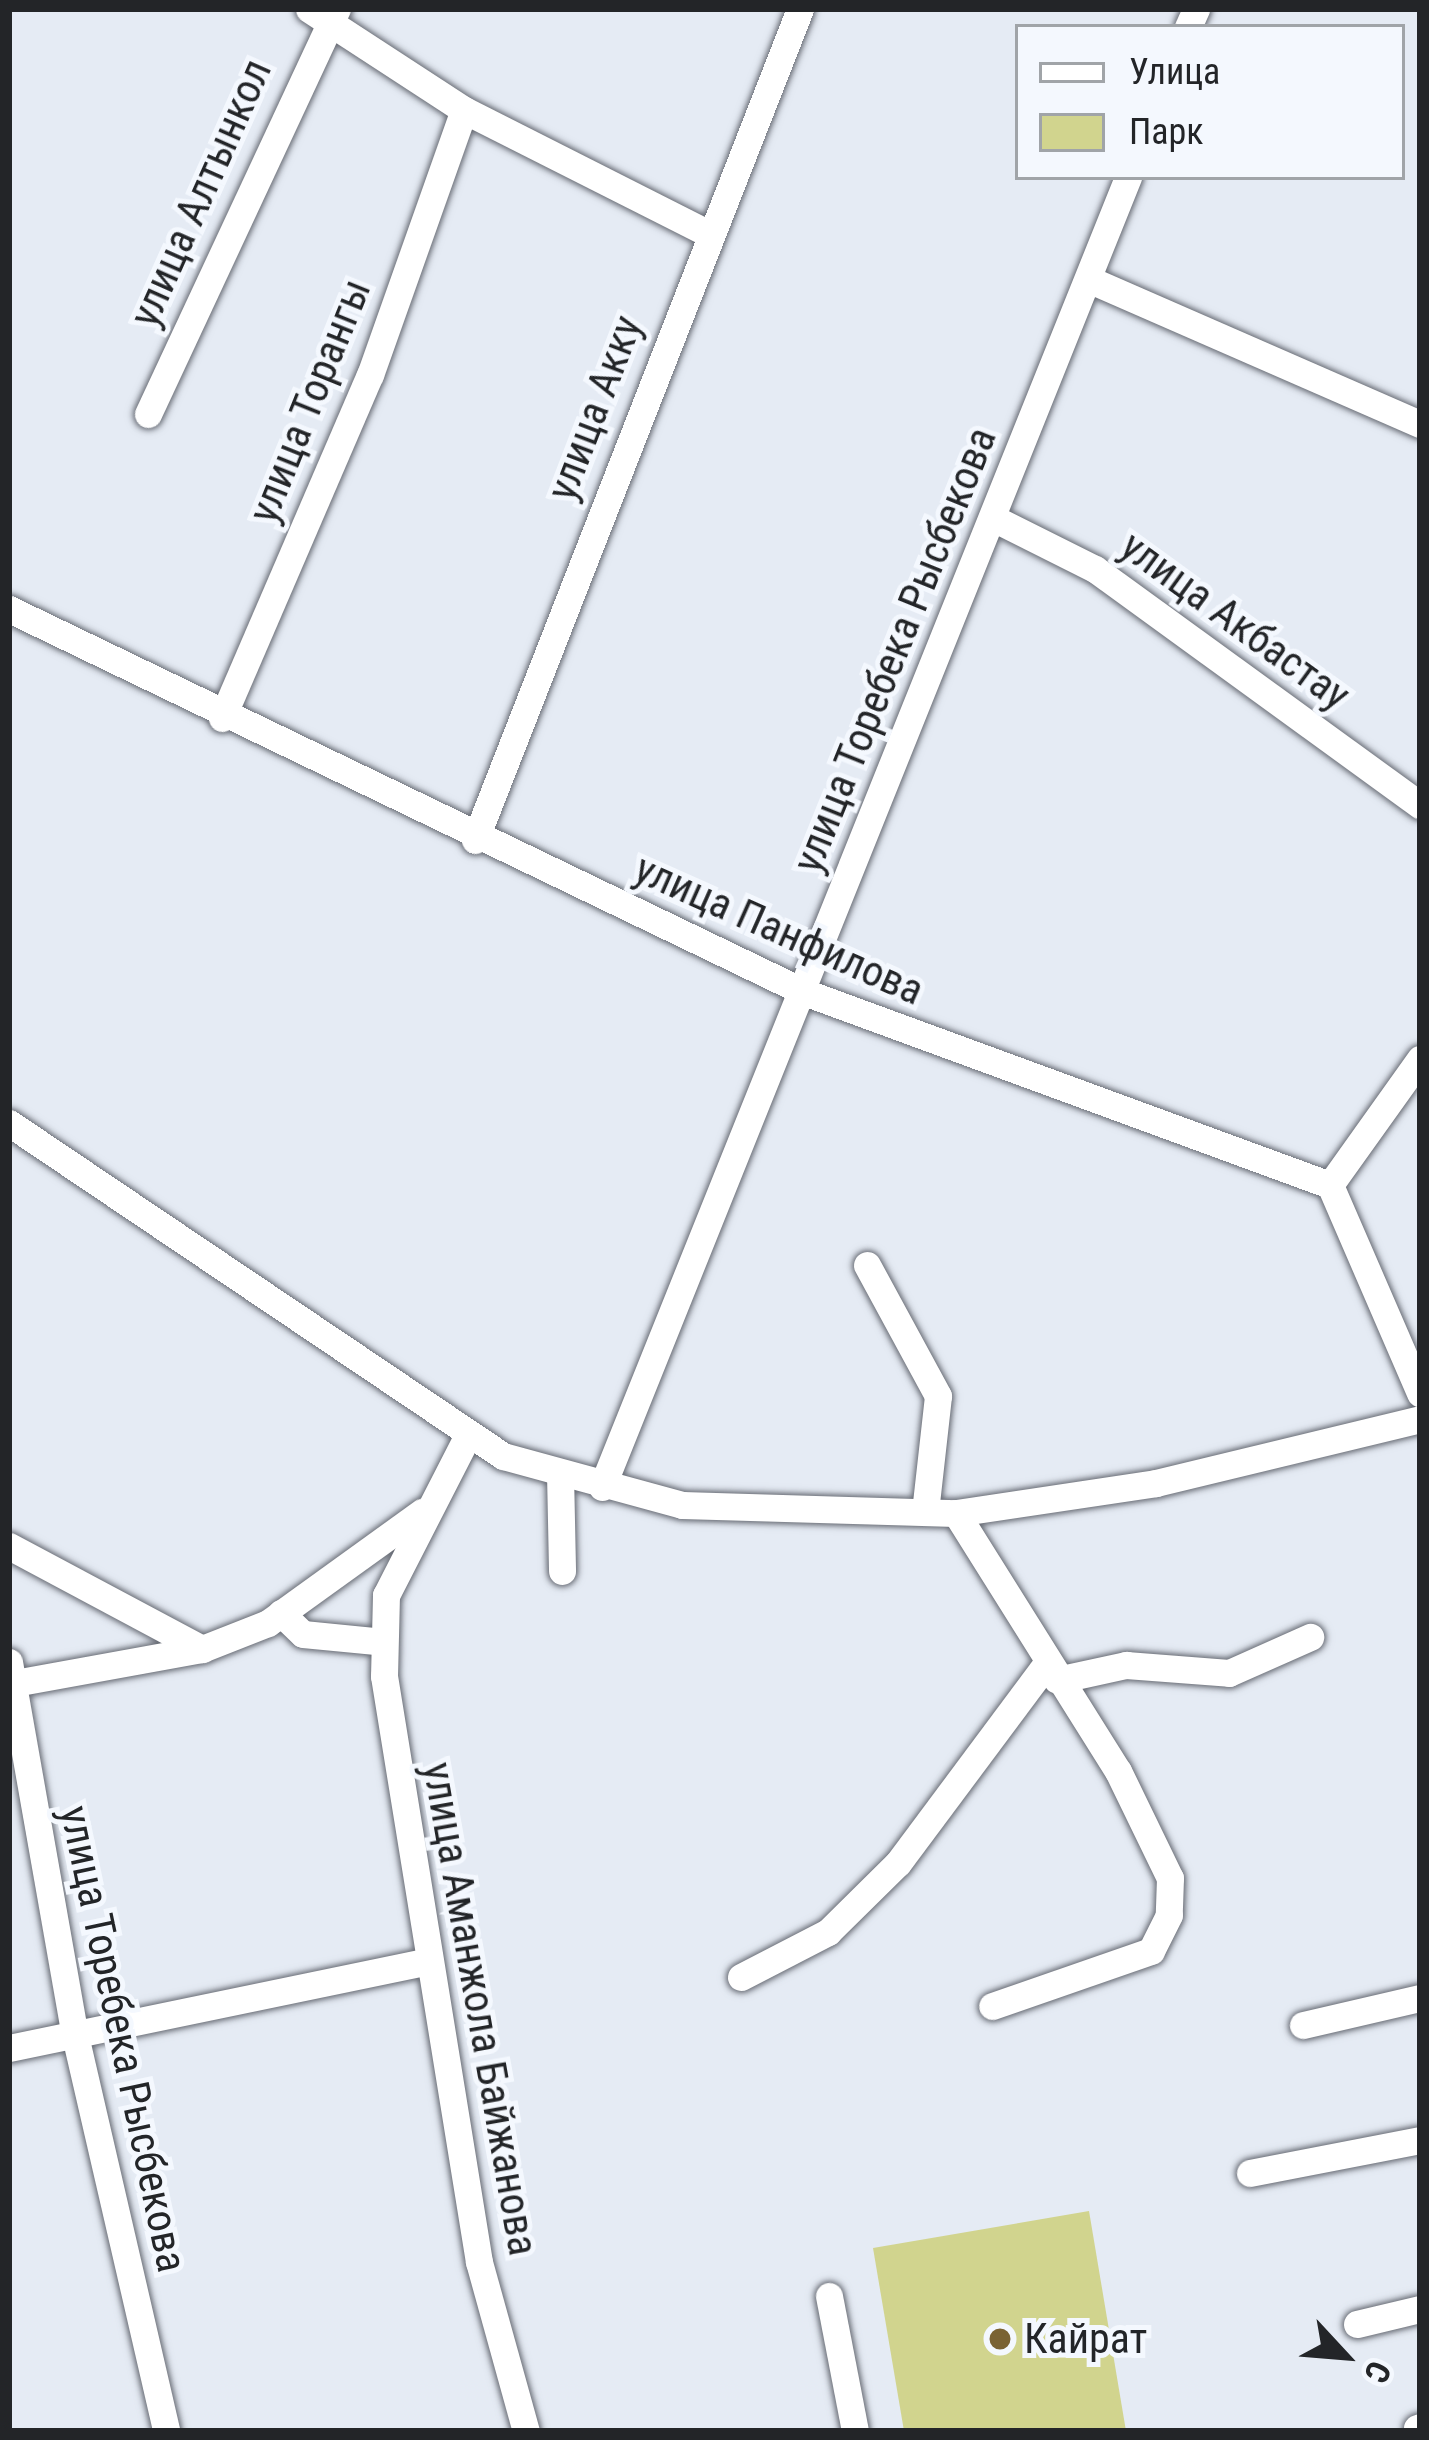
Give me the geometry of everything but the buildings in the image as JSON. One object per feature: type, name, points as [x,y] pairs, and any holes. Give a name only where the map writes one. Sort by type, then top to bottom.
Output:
[{"type":"street","name":"улица Акку","points":[[475,840],[708,232],[800,9]]},
{"type":"street","points":[[325,12],[464,110],[708,232]]},
{"type":"street","name":"улица Алтынкол","points":[[148,414],[325,12]]},
{"type":"street","name":"улица Торангы","points":[[222,718],[370,375],[464,110]]},
{"type":"street","name":"улица Торебека Рысбекова","points":[[602,1486],[1127,180]]},
{"type":"street","points":[[1088,279],[1420,424]]},
{"type":"street","name":"улица Акбастау","points":[[993,518],[1095,569],[1420,805]]},
{"type":"street","name":"улица Панфилова","points":[[9,609],[475,840],[804,992],[1330,1185]]},
{"type":"street","points":[[1420,1059],[1330,1185],[1420,1393]]},
{"type":"street","points":[[9,1123],[468,1435],[560,1473],[682,1505],[956,1513],[1156,1483],[1420,1419]]},
{"type":"street","points":[[867,1265],[938,1396],[925,1511]]},
{"type":"street","points":[[10,1677],[202,1649],[280,1613],[422,1512],[468,1435]]},
{"type":"street","points":[[560,1473],[562,1571]]},
{"type":"street","name":"улица Аманжола Байжанова","points":[[422,1512],[386,1595],[384,1642],[423,1962],[496,2338],[526,2431]]},
{"type":"street","points":[[956,1513],[1170,1878],[1169,1915],[1138,1959],[992,2006]]},
{"type":"street","points":[[9,1546],[202,1649]]},
{"type":"street","points":[[280,1613],[303,1634],[384,1642]]},
{"type":"street","points":[[741,1977],[828,1931],[898,1863],[1051,1673],[1126,1665],[1229,1672],[1310,1637]]},
{"type":"street","name":"улица Торебека Рысбекова","points":[[10,1677],[74,2031],[166,2431]]},
{"type":"street","points":[[9,2048],[423,1962]]},
{"type":"street","points":[[1304,2025],[1420,1998]]},
{"type":"street","points":[[1250,2173],[1420,2140]]},
{"type":"street","points":[[829,2296],[855,2431]]},
{"type":"street","points":[[1357,2324],[1420,2309]]},
{"type":"green space","name":"Кайрат","points":[[1089,2211],[1126,2431],[904,2431],[873,2248]]},
{"type":"place","name":"Кайрат","points":[[1000,2339]]}]
